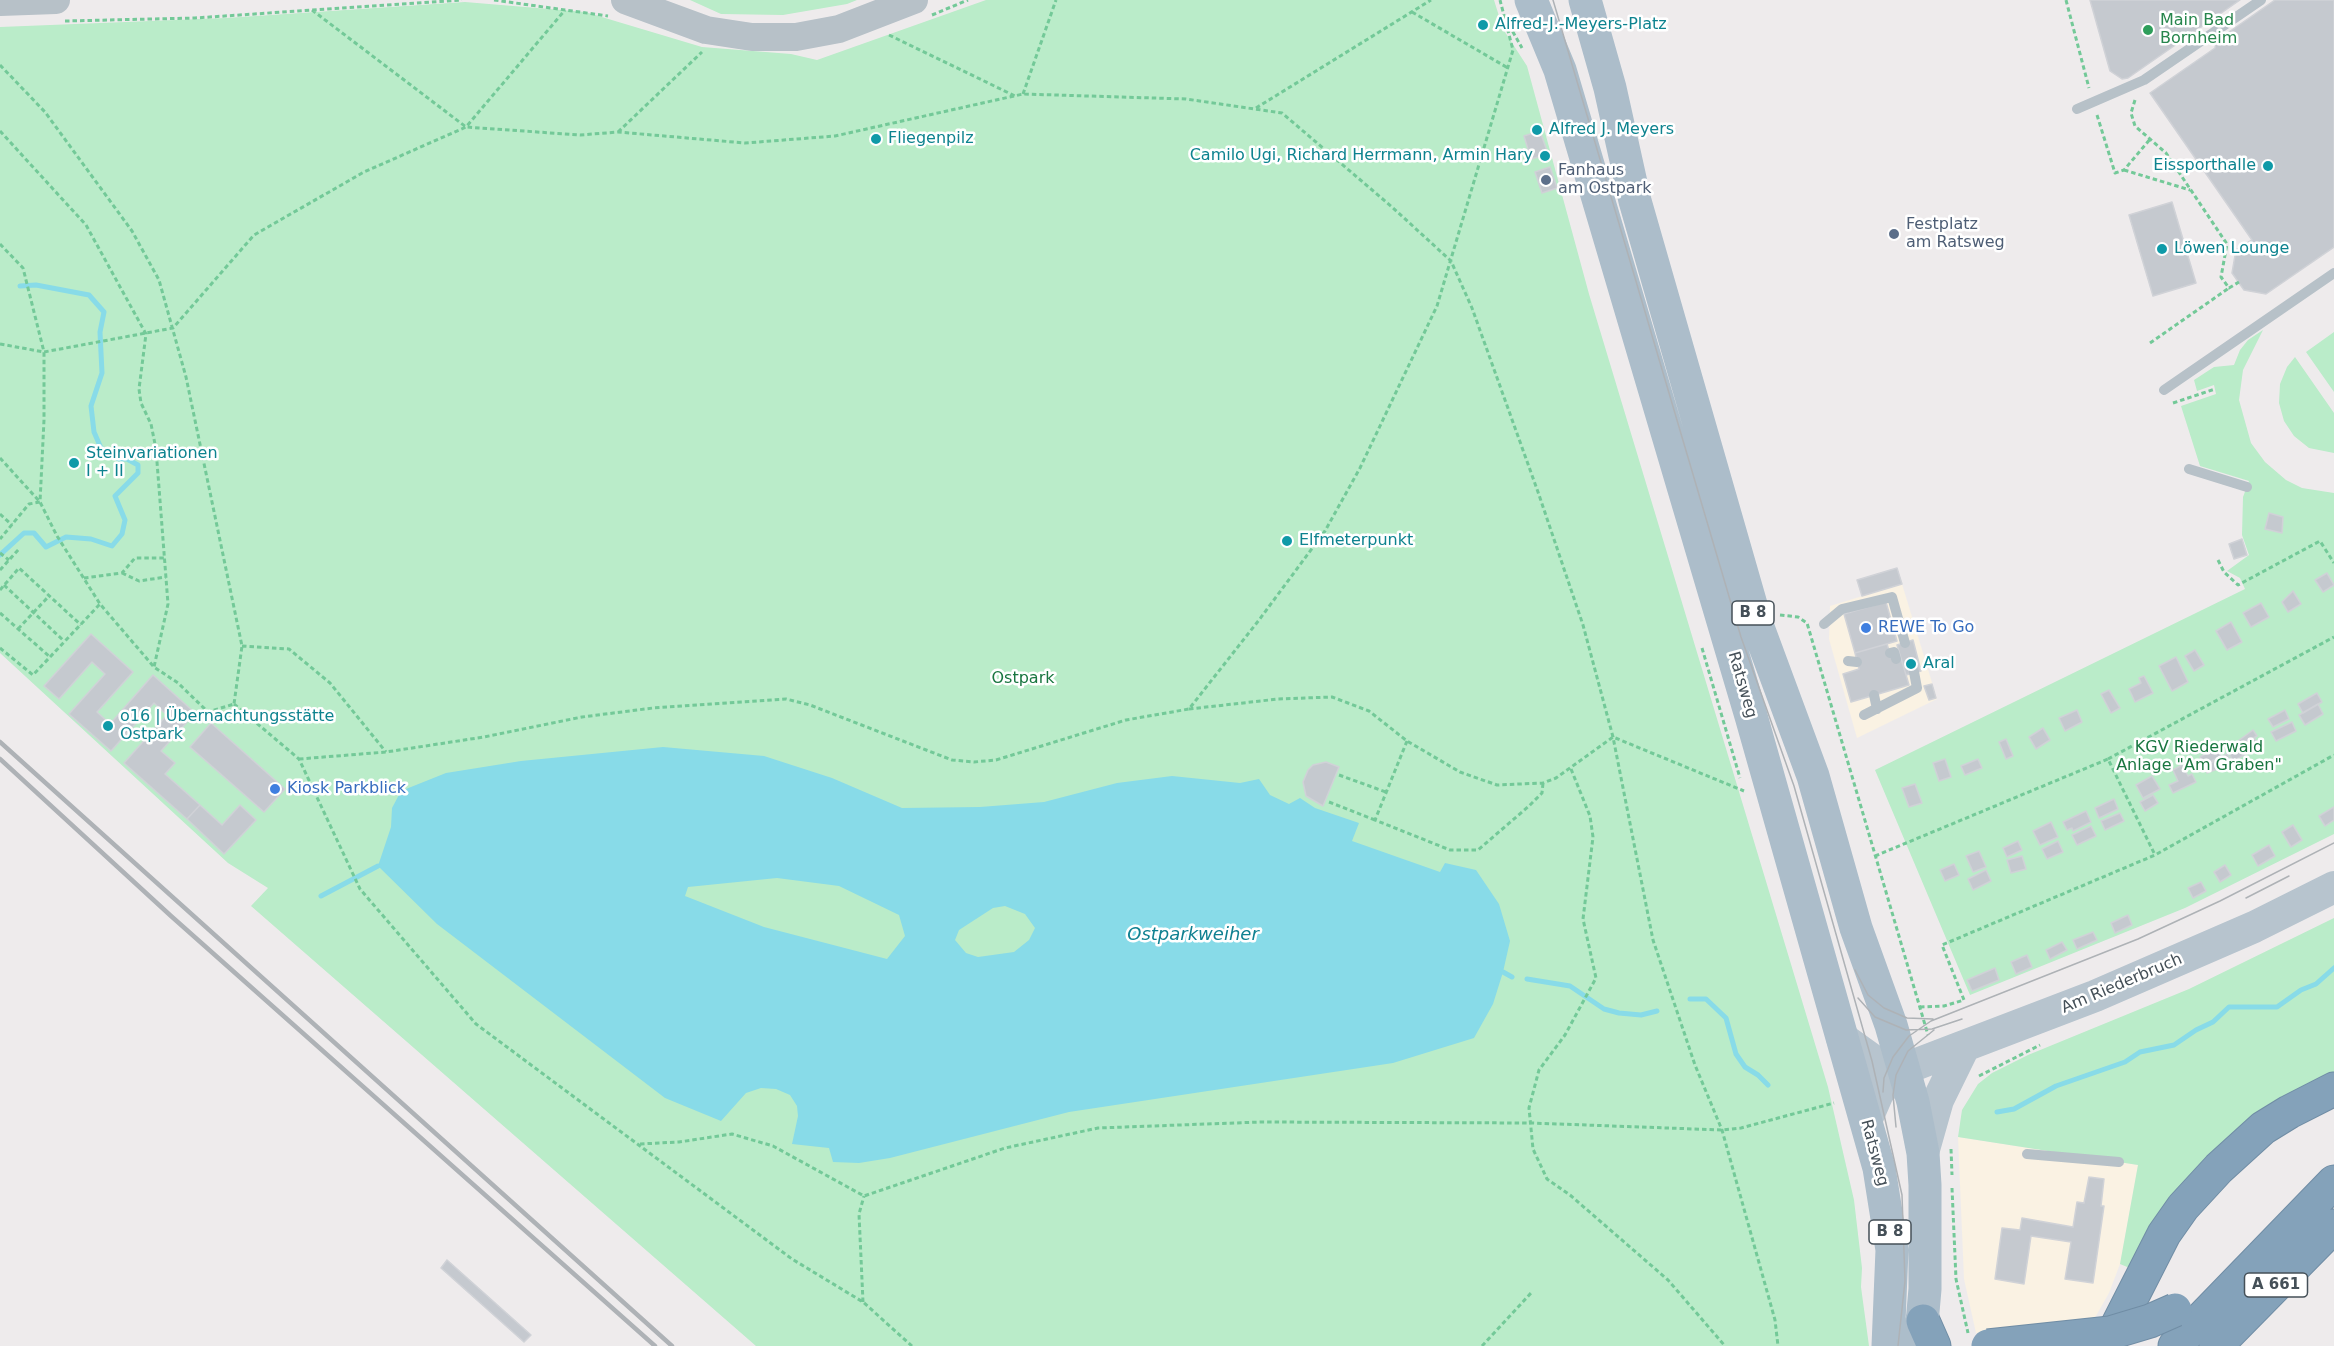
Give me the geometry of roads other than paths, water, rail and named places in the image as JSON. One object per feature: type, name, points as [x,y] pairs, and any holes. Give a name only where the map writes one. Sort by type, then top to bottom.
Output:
[{"type":"highway","points":[[2108,1346],[2164,1234],[2183,1207],[2219,1168],[2263,1128],[2334,1089]]},
{"type":"highway","name":"A 661","points":[[2175,1346],[2258,1257],[2334,1182]]},
{"type":"highway","name":"A 661","points":[[2217,1345],[2334,1226]]},
{"type":"highway","points":[[1978,1340],[2110,1333],[2150,1322],[2175,1310],[2258,1257]]},
{"type":"main road","name":"Ratsweg","points":[[1585,2],[1610,88],[1640,220],[1756,622],[1807,757],[1856,928],[1904,1070],[1937,1151],[1926,1239],[1926,1338]]},
{"type":"main road","name":"Ratsweg","points":[[1518,9],[1560,70],[1748,704],[1866,1121],[1889,1221],[1892,1278],[1888,1346]]},
{"type":"main road","name":"Am Riederbruch","points":[[1904,1070],[1963,1049],[2186,957],[2334,887]]},
{"type":"main road","points":[[1842,1038],[1881,1066],[1904,1070]]},
{"type":"main road","points":[[1937,1151],[1938,1101],[1963,1049]]},
{"type":"main road","points":[[1866,1121],[1879,1091],[1904,1070]]},
{"type":"street","points":[[626,0],[706,30],[752,38],[796,37],[839,29],[914,0]]},
{"type":"street","points":[[0,2],[57,11]]},
{"type":"lane","points":[[2077,109],[2144,80],[2261,0]]},
{"type":"lane","points":[[2164,390],[2334,273]]},
{"type":"lane","points":[[2189,469],[2247,487]]},
{"type":"lane","points":[[1824,624],[1842,609],[1892,597],[1905,643]]},
{"type":"lane","points":[[1864,715],[1892,695],[1917,688],[1914,672]]},
{"type":"lane","points":[[1874,695],[1876,708]]},
{"type":"lane","points":[[2027,1154],[2119,1162]]},
{"type":"water","name":"Ostparkweiher","points":[[663,747],[764,756],[832,778],[902,808],[980,807],[1044,802],[1117,783],[1172,776],[1240,783],[1259,779],[1270,795],[1289,804],[1300,798],[1315,808],[1359,823],[1352,841],[1440,872],[1445,863],[1476,870],[1499,904],[1510,941],[1493,1004],[1474,1038],[1393,1063],[1069,1112],[890,1158],[859,1163],[833,1162],[829,1148],[792,1144],[798,1116],[797,1106],[790,1095],[776,1089],[761,1088],[746,1093],[721,1121],[665,1098],[437,924],[378,866],[391,827],[392,808],[401,791],[446,773],[521,761]],"holes":[[[777,878],[839,886],[899,915],[905,936],[887,959],[764,927],[685,896],[688,887]],[[1005,906],[1025,914],[1035,928],[1029,940],[1014,952],[978,957],[966,953],[955,940],[959,930],[993,908]]]},
{"type":"waterway","points":[[0,555],[24,533],[34,533],[46,547],[66,537],[91,539],[112,546],[122,534],[125,520],[115,496],[138,473],[138,465],[127,459],[119,459],[101,448],[94,432],[91,406],[102,373],[100,332],[104,312],[89,295],[36,285],[20,286]]},
{"type":"waterway","points":[[321,896],[378,866]]},
{"type":"waterway","points":[[1997,1112],[2014,1109],[2056,1086],[2125,1062],[2140,1052],[2174,1045],[2213,1022],[2229,1007],[2277,1007],[2301,990],[2316,984],[2334,968]]},
{"type":"waterway","points":[[1503,972],[1512,977]]},
{"type":"waterway","points":[[1527,979],[1570,986],[1604,1009],[1619,1013],[1641,1015],[1657,1011]]},
{"type":"waterway","points":[[1690,999],[1706,999],[1726,1018],[1736,1054],[1745,1067],[1768,1085]]},
{"type":"tram line","points":[[1553,0],[1741,637],[1794,786],[1872,1061],[1902,1195],[1905,1281],[1898,1346]]},
{"type":"tram line","points":[[1883,1092],[1884,1078],[1893,1057],[1909,1036],[1931,1021],[2138,939],[2220,901],[2334,843]]},
{"type":"tram line","points":[[2246,898],[2289,876]]},
{"type":"tram line","points":[[1855,970],[1868,995],[1884,1008],[1907,1018],[1933,1019]]},
{"type":"tram line","points":[[1858,998],[1875,1017],[1906,1030],[1932,1029],[1962,1019]]},
{"type":"tram line","points":[[1896,1127],[1893,1095],[1896,1075],[1908,1051],[1934,1030]]},
{"type":"railway","points":[[0,742],[672,1346]]},
{"type":"railway","points":[[0,759],[171,916],[655,1346]]},
{"type":"place","name":"Alfred-J.-Meyers-Platz","points":[[1483,25]]},
{"type":"place","name":"Main Bad Bornheim","points":[[2148,30]]},
{"type":"place","name":"Alfred J. Meyers","points":[[1537,130]]},
{"type":"place","name":"Fliegenpilz","points":[[876,139]]},
{"type":"place","name":"Camilo Ugi, Richard Herrmann, Armin Hary","points":[[1545,156]]},
{"type":"place","name":"Eissporthalle","points":[[2268,166]]},
{"type":"place","name":"Fanhaus am Ostpark","points":[[1546,180]]},
{"type":"place","name":"Festplatz am Ratsweg","points":[[1894,234]]},
{"type":"place","name":"Löwen Lounge","points":[[2162,249]]},
{"type":"place","name":"Steinvariationen I + II","points":[[74,463]]},
{"type":"place","name":"Elfmeterpunkt","points":[[1287,541]]},
{"type":"place","name":"REWE To Go","points":[[1866,628]]},
{"type":"place","name":"Aral","points":[[1911,664]]},
{"type":"place","name":"o16 | Übernachtungsstätte Ostpark","points":[[108,726]]},
{"type":"place","name":"Kiosk Parkblick","points":[[275,789]]},
{"type":"park label","name":"Ostpark","points":[[1023,679]]},
{"type":"park label","name":"KGV Riederwald Anlage \"Am Graben\"","points":[[2199,757]]}]
